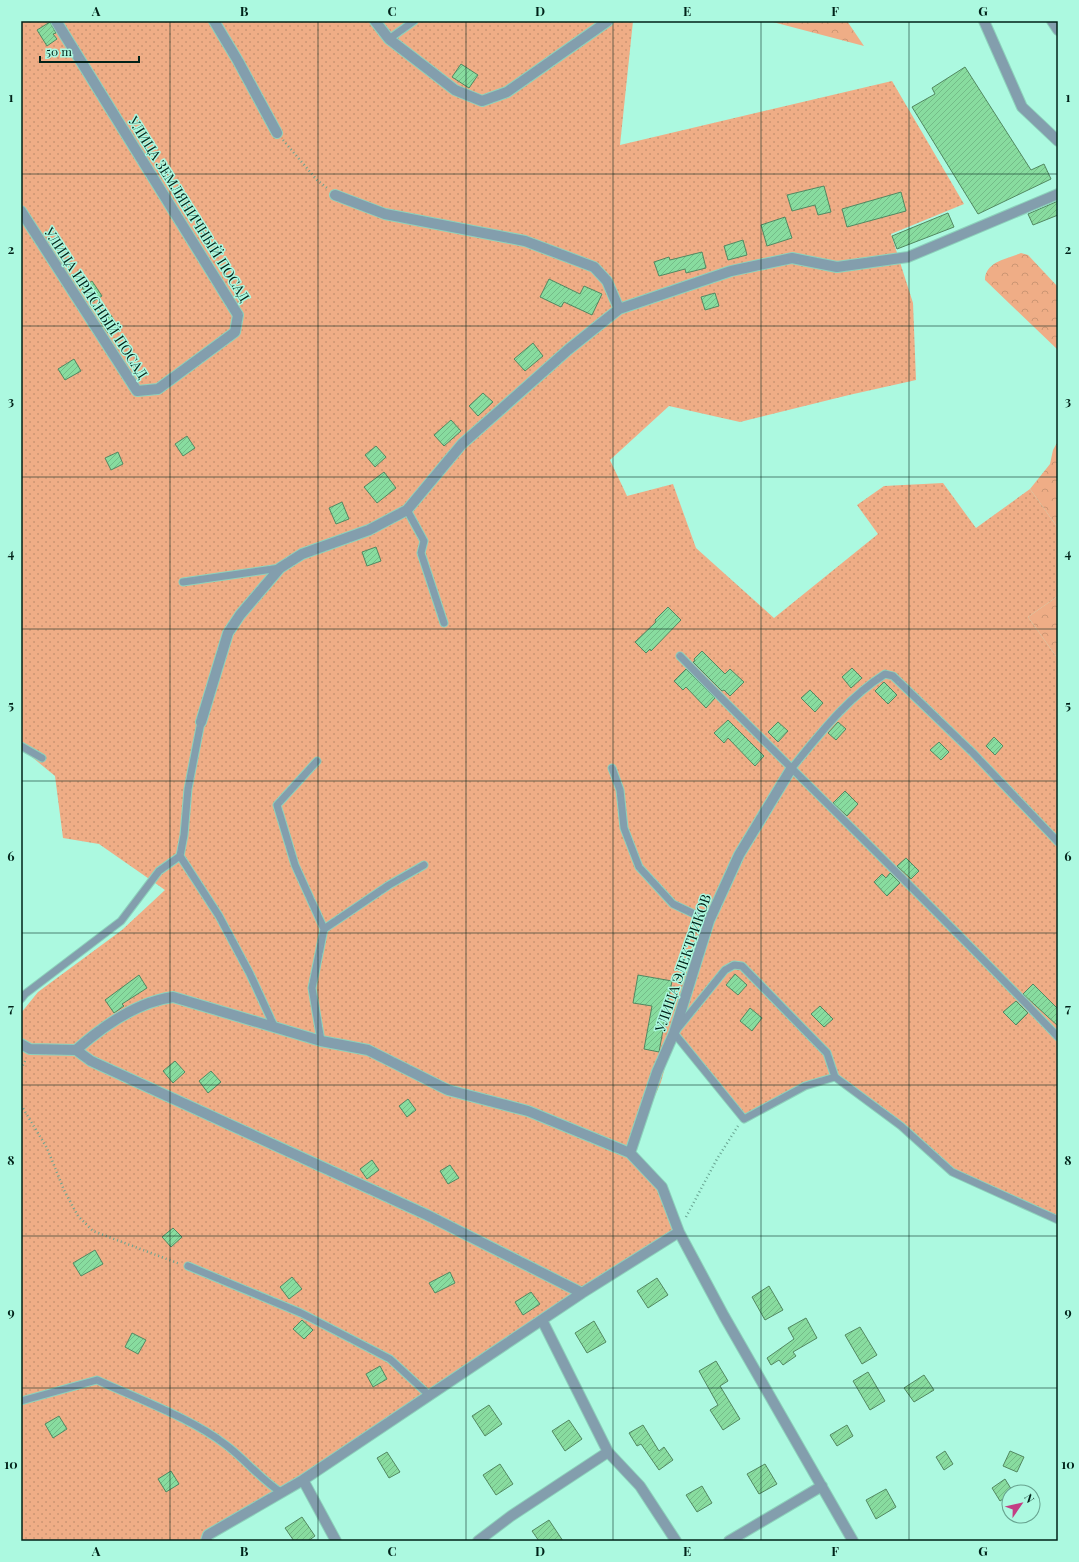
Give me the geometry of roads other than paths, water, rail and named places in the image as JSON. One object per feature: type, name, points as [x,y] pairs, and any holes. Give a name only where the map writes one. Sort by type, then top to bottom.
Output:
[{"type":"street","name":"УЛИЦА ЗЕМЛЯНИЧНЫЙ ПОСАД","points":[[56,21],[238,315],[235,332],[158,389]]},
{"type":"street","points":[[214,21],[238,61],[277,133]]},
{"type":"street","points":[[375,21],[389,39],[456,90],[482,101],[507,92],[608,21]]},
{"type":"street","points":[[984,21],[1022,107],[1058,141]]},
{"type":"street","points":[[1052,21],[1058,30]]},
{"type":"street","points":[[201,722],[228,633],[240,615],[280,568],[302,554],[370,530],[406,510],[462,444],[569,349],[619,308],[731,271],[792,258],[837,267],[908,257],[1058,194]]},
{"type":"street","points":[[335,195],[385,214],[525,241],[594,268],[607,281],[619,308]]},
{"type":"street","name":"УЛИЦА ИРИСНЫЙ ПОСАД","points":[[21,211],[137,392],[158,389]]},
{"type":"street","name":"УЛИЦА ЭЛЕКТРИКОВ","points":[[630,1153],[657,1072],[674,1034],[709,922],[739,855],[791,769]]},
{"type":"street","points":[[76,1050],[95,1033],[144,1004],[173,997],[321,1041],[368,1050],[448,1090],[528,1111],[630,1153],[662,1187],[679,1232],[724,1316],[853,1541]]},
{"type":"street","points":[[21,1044],[30,1049],[76,1050],[91,1061],[427,1215],[582,1293]]},
{"type":"street","points":[[206,1541],[208,1535],[303,1480],[582,1293],[679,1232]]},
{"type":"street","points":[[542,1320],[608,1452],[640,1486],[676,1541]]},
{"type":"street","points":[[478,1541],[511,1516],[608,1452]]},
{"type":"street","points":[[303,1480],[336,1541]]},
{"type":"street","points":[[729,1541],[822,1486]]},
{"type":"lane","points":[[389,39],[414,21]]},
{"type":"lane","points":[[406,510],[424,541],[421,553],[444,623]]},
{"type":"lane","points":[[183,582],[280,568]]},
{"type":"lane","points":[[680,656],[791,769],[871,845],[1058,1036]]},
{"type":"lane","points":[[791,769],[832,719],[870,684],[886,674],[893,676],[973,753],[1058,842]]},
{"type":"lane","points":[[21,999],[25,994],[121,921],[159,871],[180,856],[184,836],[188,789],[201,722]]},
{"type":"lane","points":[[21,746],[42,758]]},
{"type":"lane","points":[[317,761],[277,805],[295,865],[324,928],[312,988],[321,1041]]},
{"type":"lane","points":[[612,768],[620,790],[624,828],[639,866],[672,904],[709,922]]},
{"type":"lane","points":[[180,856],[219,916],[250,974],[274,1026]]},
{"type":"lane","points":[[324,928],[389,885],[424,865]]},
{"type":"lane","points":[[835,1077],[805,1086],[744,1119],[674,1034],[725,970],[734,965],[742,966],[827,1053],[835,1077],[901,1126],[952,1172],[1058,1220]]},
{"type":"lane","points":[[188,1266],[301,1313],[390,1359],[430,1396]]},
{"type":"lane","points":[[21,1401],[97,1380],[186,1422],[225,1445],[271,1486],[282,1493]]}]
